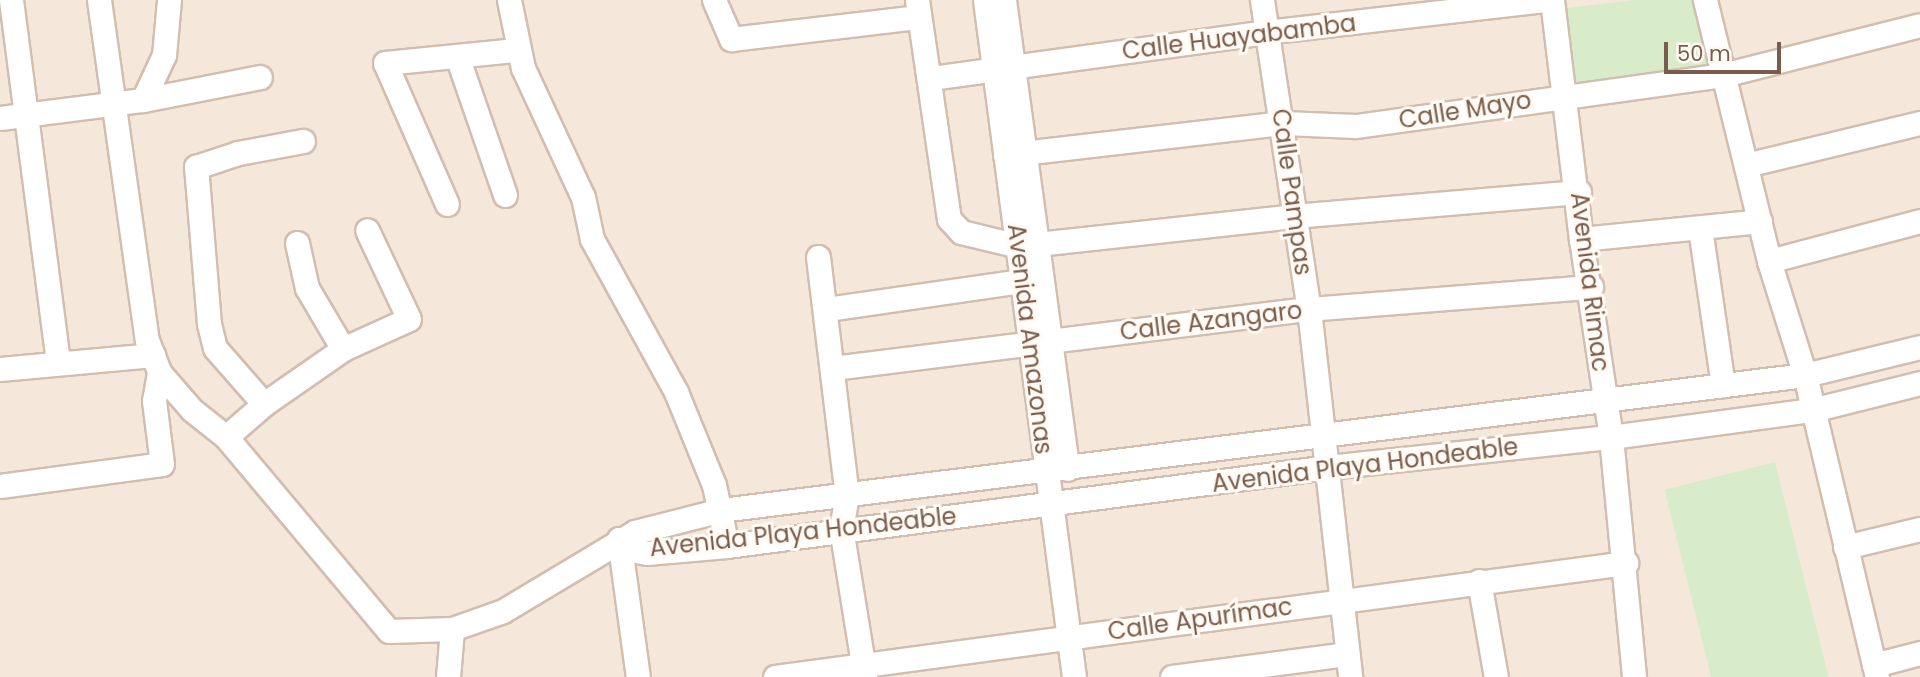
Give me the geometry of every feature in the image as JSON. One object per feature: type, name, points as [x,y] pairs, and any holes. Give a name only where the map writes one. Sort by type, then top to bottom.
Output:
[{"type":"street","points":[[11,0],[58,362]]},
{"type":"street","points":[[0,486],[162,464],[154,401],[156,364],[112,104],[99,0]]},
{"type":"street","points":[[143,100],[163,55],[169,0]]},
{"type":"street","points":[[509,0],[516,50],[583,197],[592,239],[676,392],[721,510],[727,546]]},
{"type":"street","points":[[715,0],[731,39],[918,9],[931,78],[949,219],[961,232],[1028,245],[1293,216],[1578,192]]},
{"type":"street","name":"Avenida Amazonas","points":[[985,0],[1004,69]]},
{"type":"street","name":"Avenida Amazonas","points":[[1004,0],[1004,69],[1057,470],[1050,504],[1074,677]]},
{"type":"street","name":"Calle Pampas","points":[[1262,0],[1265,32],[1283,123],[1293,216],[1309,309],[1350,677]]},
{"type":"street","name":"Calle Huayabamba","points":[[931,78],[1265,32],[1550,0]]},
{"type":"street","name":"Avenida Rimac","points":[[1550,0],[1578,192],[1581,239],[1591,286],[1611,438],[1626,563],[1634,677]]},
{"type":"street","points":[[1705,0],[1769,261],[1805,375],[1875,671],[1920,653]]},
{"type":"street","name":"Calle Mayo","points":[[1015,155],[1283,123],[1377,124],[1565,94],[1723,75],[1920,25]]},
{"type":"street","points":[[447,204],[385,63],[516,50]]},
{"type":"street","points":[[457,56],[505,195]]},
{"type":"street","points":[[0,118],[143,100],[260,77]]},
{"type":"street","points":[[1746,165],[1920,122]]},
{"type":"street","points":[[264,404],[215,348],[196,167],[238,153],[303,141]]},
{"type":"street","points":[[1581,239],[1760,221]]},
{"type":"street","points":[[1769,261],[1920,221]]},
{"type":"street","points":[[1700,228],[1723,385]]},
{"type":"street","points":[[226,437],[264,404],[343,349],[409,319],[368,230]]},
{"type":"street","points":[[297,243],[307,288],[343,349]]},
{"type":"street","name":"Avenida Amazonas","points":[[1028,245],[1022,281],[1039,343]]},
{"type":"street","points":[[818,257],[827,309],[847,495],[841,528],[864,671]]},
{"type":"street","points":[[827,309],[1022,281]]},
{"type":"street","name":"Calle Azangaro","points":[[833,368],[1309,309],[1591,286]]},
{"type":"street","name":"Avenida Playa Hondeable","points":[[619,539],[721,510],[1805,375],[1920,348]]},
{"type":"street","points":[[0,369],[58,362],[156,364]]},
{"type":"street","points":[[156,364],[192,410],[226,437],[389,631],[452,629],[535,594],[619,539],[638,677]]},
{"type":"street","name":"Avenida Playa Hondeable","points":[[619,539],[631,550],[647,553],[727,546],[841,528],[1050,504],[1328,467],[1611,438],[1812,410],[1920,383]]},
{"type":"street","points":[[1845,547],[1920,529]]},
{"type":"street","name":"Calle Apurímac","points":[[775,677],[864,671],[1069,637],[1626,563]]},
{"type":"street","points":[[1479,581],[1496,677]]},
{"type":"street","points":[[448,677],[452,629]]},
{"type":"street","points":[[1172,677],[1348,654]]},
{"type":"shaded area","points":[[0,0],[1920,0],[1920,677],[0,677]]},
{"type":"green space","points":[[1634,0],[1696,0],[1714,72],[1577,85],[1567,8]]},
{"type":"green space","points":[[1775,462],[1828,676],[1711,677],[1664,490]]}]
